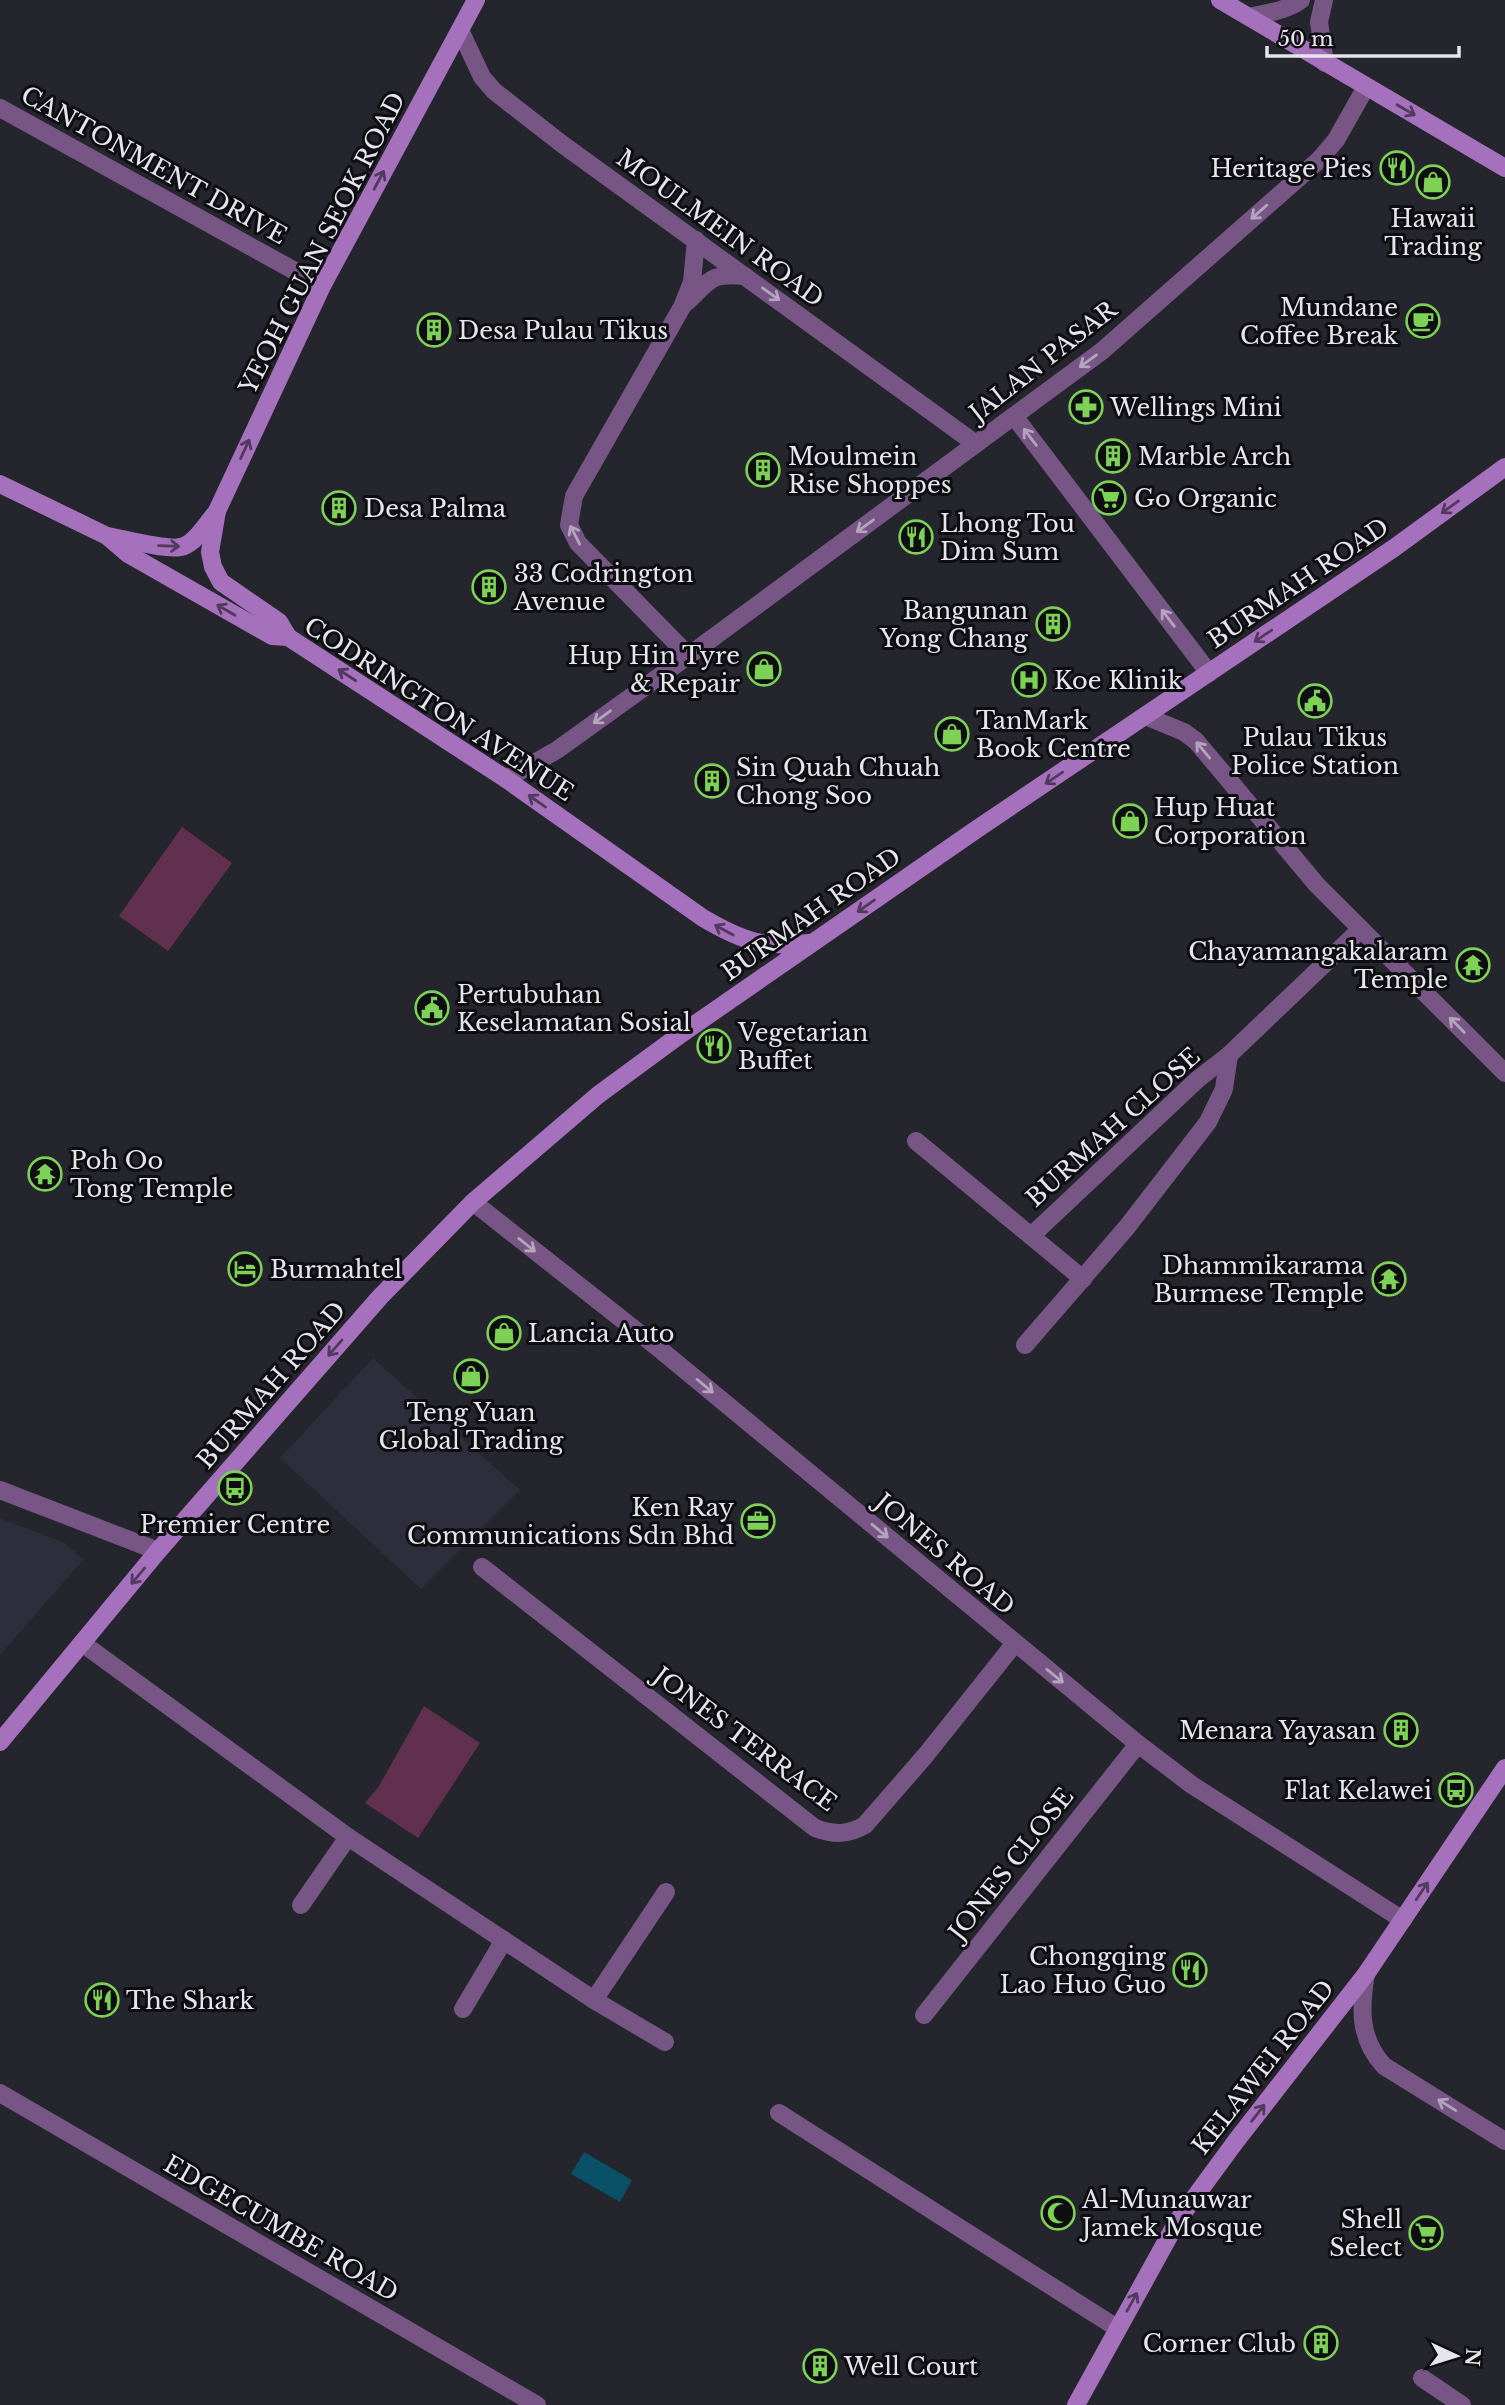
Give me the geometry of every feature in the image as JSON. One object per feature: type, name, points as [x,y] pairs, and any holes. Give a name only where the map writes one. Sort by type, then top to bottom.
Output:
[{"type":"main road","name":"YEOH GUAN SEOK ROAD","points":[[107,536],[163,547],[184,546],[200,533],[217,511],[322,286],[476,0]]},
{"type":"main road","points":[[1220,0],[1505,168]]},
{"type":"main road","name":"BURMAH ROAD","points":[[0,1742],[158,1550],[380,1297],[473,1202],[598,1096],[681,1034],[1394,548],[1505,467]]},
{"type":"main road","name":"CODRINGTON AVENUE","points":[[0,484],[107,536],[128,554],[272,636],[288,637],[506,779],[703,918],[731,934],[758,944],[787,946],[814,943]]},
{"type":"main road","name":"YEOH GUAN SEOK ROAD","points":[[217,511],[210,552],[213,567],[221,582],[279,622],[288,637]]},
{"type":"main road","name":"KELAWEI ROAD","points":[[1076,2405],[1178,2220],[1366,1974],[1505,1768]]},
{"type":"street","points":[[1249,17],[1275,12],[1301,0]]},
{"type":"street","points":[[1324,0],[1319,22],[1325,63]]},
{"type":"street","name":"MOULMEIN ROAD","points":[[460,30],[482,77],[494,91],[562,144],[976,444]]},
{"type":"street","name":"JALAN PASAR","points":[[506,779],[557,750],[1102,351],[1320,160],[1336,140],[1366,87]]},
{"type":"street","name":"CANTONMENT DRIVE","points":[[0,108],[322,286]]},
{"type":"street","points":[[688,655],[578,543],[569,525],[574,496],[682,307],[692,282],[696,240]]},
{"type":"street","points":[[682,307],[714,276],[745,276]]},
{"type":"street","points":[[1014,416],[1209,673]]},
{"type":"street","points":[[1145,716],[1184,732],[1196,741],[1317,885],[1505,1073]]},
{"type":"street","name":"BURMAH CLOSE","points":[[1031,1236],[1362,929]]},
{"type":"street","name":"BURMAH CLOSE","points":[[1025,1345],[1083,1279],[1209,1122],[1224,1089],[1229,1055]]},
{"type":"street","name":"BURMAH CLOSE","points":[[916,1141],[1083,1279]]},
{"type":"street","name":"JONES ROAD","points":[[473,1202],[662,1351],[1138,1744],[1192,1785],[1403,1920]]},
{"type":"street","points":[[0,1490],[158,1550]]},
{"type":"street","name":"JONES TERRACE","points":[[482,1567],[815,1828],[828,1833],[854,1832],[865,1825],[925,1756],[1015,1643]]},
{"type":"street","points":[[82,1643],[348,1838],[594,2000],[664,2042]]},
{"type":"street","name":"JONES CLOSE","points":[[923,2015],[1138,1744]]},
{"type":"street","points":[[301,1905],[348,1838]]},
{"type":"street","points":[[594,2000],[666,1892]]},
{"type":"street","points":[[463,2009],[504,1940]]},
{"type":"street","points":[[1366,1974],[1362,1999],[1363,2030],[1376,2058],[1384,2066],[1505,2141]]},
{"type":"street","name":"EDGECUMBE ROAD","points":[[0,2093],[537,2405]]},
{"type":"street","points":[[779,2113],[1117,2328]]},
{"type":"street","points":[[1422,2378],[1462,2405]]},
{"type":"shaded area","points":[[182,827],[232,863],[168,951],[119,916]]},
{"type":"shaded area","points":[[373,1358],[520,1490],[421,1589],[280,1458]]},
{"type":"shaded area","points":[[0,1518],[65,1543],[83,1560],[0,1655]]},
{"type":"shaded area","points":[[424,1706],[480,1743],[418,1838],[365,1803],[379,1786]]},
{"type":"water","points":[[584,2152],[632,2180],[620,2202],[571,2174]]},
{"type":"place","name":"Heritage Pies","points":[[1397,168]]},
{"type":"place","name":"Hawaii Trading","points":[[1433,182]]},
{"type":"place","name":"Mundane Coffee Break","points":[[1423,321]]},
{"type":"place","name":"Desa Pulau Tikus","points":[[434,330]]},
{"type":"place","name":"Wellings Mini","points":[[1086,407]]},
{"type":"place","name":"Marble Arch","points":[[1113,456]]},
{"type":"place","name":"Moulmein Rise Shoppes","points":[[763,470]]},
{"type":"place","name":"Go Organic","points":[[1109,498]]},
{"type":"place","name":"Desa Palma","points":[[339,508]]},
{"type":"place","name":"Lhong Tou Dim Sum","points":[[916,537]]},
{"type":"place","name":"33 Codrington Avenue","points":[[489,587]]},
{"type":"place","name":"Bangunan Yong Chang","points":[[1053,624]]},
{"type":"place","name":"Hup Hin Tyre & Repair","points":[[764,669]]},
{"type":"place","name":"Koe Klinik","points":[[1029,680]]},
{"type":"place","name":"Pulau Tikus Police Station","points":[[1315,701]]},
{"type":"place","name":"TanMark Book Centre","points":[[952,734]]},
{"type":"place","name":"Sin Quah Chuah Chong Soo","points":[[712,781]]},
{"type":"place","name":"Hup Huat Corporation","points":[[1130,821]]},
{"type":"place","name":"Chayamangakalaram Temple","points":[[1473,965]]},
{"type":"place","name":"Pertubuhan Keselamatan Sosial","points":[[432,1008]]},
{"type":"place","name":"Vegetarian Buffet","points":[[714,1046]]},
{"type":"place","name":"Poh Oo Tong Temple","points":[[45,1174]]},
{"type":"place","name":"Burmahtel","points":[[245,1269]]},
{"type":"place","name":"Dhammikarama Burmese Temple","points":[[1389,1279]]},
{"type":"place","name":"Lancia Auto","points":[[504,1333]]},
{"type":"place","name":"Teng Yuan Global Trading","points":[[471,1376]]},
{"type":"place","name":"Premier Centre","points":[[235,1488]]},
{"type":"place","name":"Ken Ray Communications Sdn Bhd","points":[[758,1521]]},
{"type":"place","name":"Menara Yayasan","points":[[1401,1730]]},
{"type":"place","name":"Flat Kelawei","points":[[1456,1790]]},
{"type":"place","name":"Chongqing Lao Huo Guo","points":[[1190,1970]]},
{"type":"place","name":"The Shark","points":[[102,2000]]},
{"type":"place","name":"Al-Munauwar Jamek Mosque","points":[[1058,2213]]},
{"type":"place","name":"Shell Select","points":[[1426,2233]]},
{"type":"place","name":"Corner Club","points":[[1321,2343]]},
{"type":"place","name":"Well Court","points":[[820,2366]]}]
